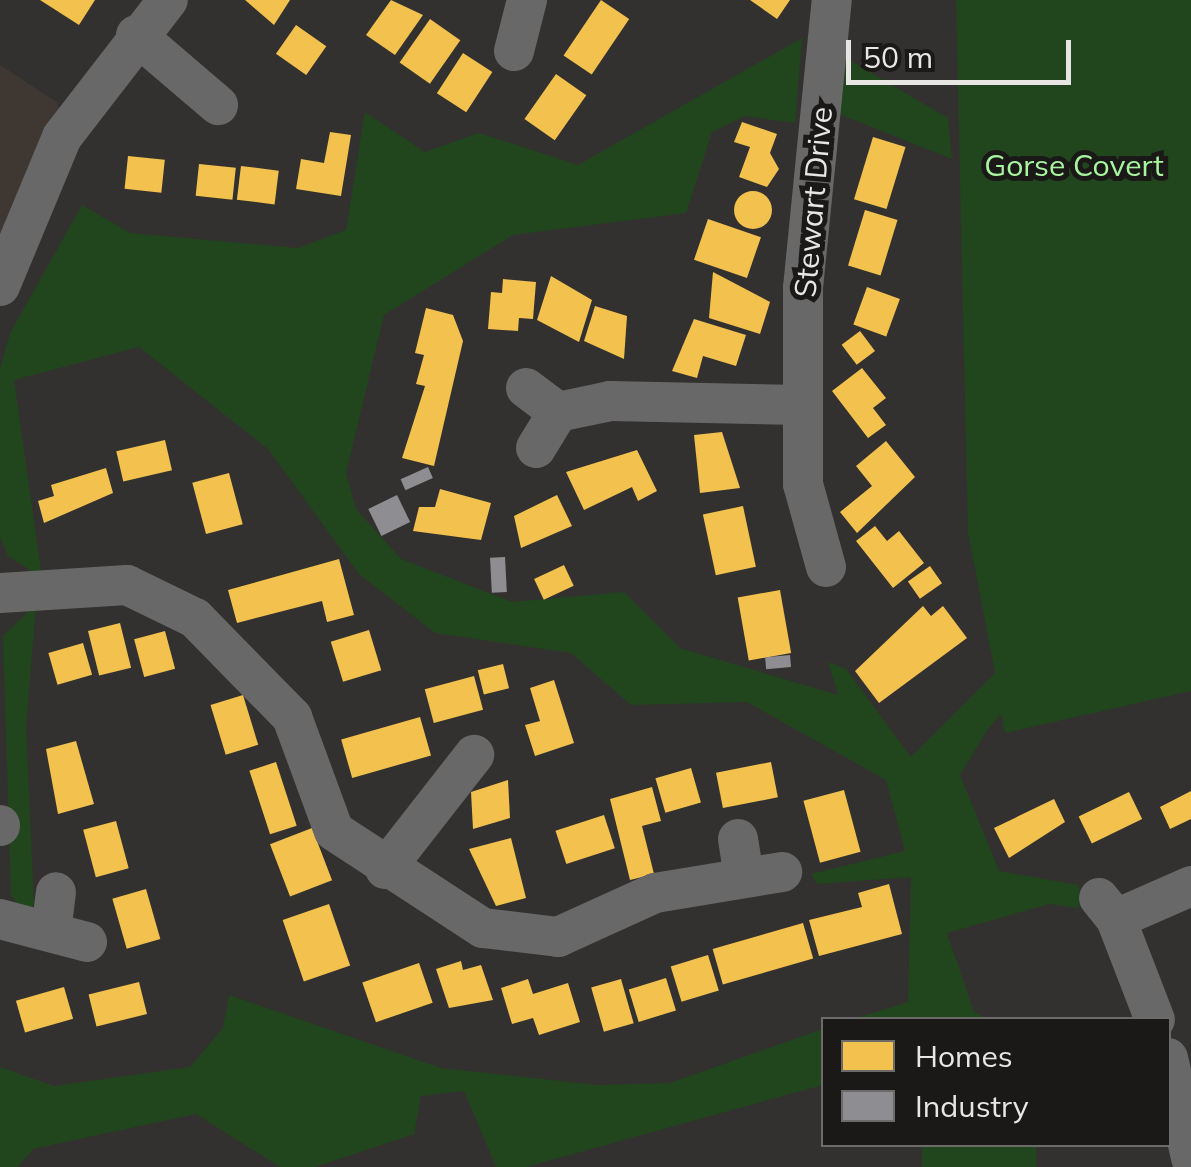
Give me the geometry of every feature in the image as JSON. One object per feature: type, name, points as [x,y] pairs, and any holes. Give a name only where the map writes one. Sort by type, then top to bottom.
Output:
[{"type":"street","points":[[0,286],[42,174],[136,35],[168,0]]},
{"type":"street","points":[[514,51],[526,0]]},
{"type":"street","name":"Stewart Drive","points":[[826,566],[804,484],[802,405],[804,288],[832,0]]},
{"type":"street","points":[[136,35],[197,62],[218,105]]},
{"type":"street","points":[[536,448],[542,400],[654,396],[802,405]]},
{"type":"street","points":[[0,593],[127,585],[195,618],[292,716],[322,815],[385,869],[483,928],[533,941],[584,930],[655,893],[755,863]]},
{"type":"street","points":[[385,869],[474,755]]},
{"type":"street","points":[[1154,1017],[1107,908],[1191,886]]},
{"type":"street","points":[[0,920],[70,937],[56,892]]},
{"type":"street","points":[[1171,1069],[1191,1158]]},
{"type":"shaded area","points":[[0,65],[58,103],[62,137],[0,286]]},
{"type":"green space","name":"Gorse Covert","points":[[956,0],[1191,0],[1191,691],[1005,733],[1001,714],[988,729],[960,775],[999,871],[1079,885],[1079,908],[1049,904],[947,933],[974,1012],[985,1017],[860,1017],[908,1002],[911,877],[817,884],[811,874],[905,851],[886,780],[747,702],[631,705],[571,653],[435,633],[359,574],[268,449],[139,347],[14,380],[42,578],[8,556],[0,537],[0,369],[10,333],[82,205],[130,233],[298,248],[346,230],[365,112],[425,152],[479,133],[578,165],[802,38],[795,123],[745,116],[712,132],[686,213],[513,235],[384,315],[346,473],[356,509],[401,559],[512,602],[624,592],[680,648],[838,695],[828,662],[846,669],[911,757],[995,673],[968,532]]},
{"type":"green space","points":[[839,54],[948,118],[952,159],[834,112]]},
{"type":"green space","points":[[36,604],[26,727],[34,905],[22,912],[11,895],[3,636]]},
{"type":"green space","points":[[229,995],[441,1068],[598,1085],[670,1083],[821,1030],[821,1086],[526,1167],[496,1167],[464,1091],[421,1096],[414,1134],[315,1167],[280,1167],[196,1114],[33,1149],[18,1167],[0,1167],[0,1067],[54,1086],[190,1067],[223,1028]]},
{"type":"green space","points":[[922,1147],[1036,1147],[1036,1167],[922,1167]]},
{"type":"building: Homes","points":[[40,0],[95,0],[79,25]]},
{"type":"building: Homes","points":[[245,0],[290,0],[274,25]]},
{"type":"building: Homes","points":[[391,0],[423,15],[395,55],[366,35]]},
{"type":"building: Homes","points":[[601,0],[629,19],[592,75],[564,56]]},
{"type":"building: Homes","points":[[750,0],[790,0],[777,19]]},
{"type":"building: Homes","points":[[430,19],[460,40],[430,84],[400,62]]},
{"type":"building: Homes","points":[[296,25],[326,46],[306,75],[276,54]]},
{"type":"building: Homes","points":[[463,53],[492,72],[466,112],[437,93]]},
{"type":"building: Homes","points":[[556,74],[586,95],[555,140],[524,119]]},
{"type":"building: Homes","points":[[742,122],[777,134],[770,153],[779,169],[767,187],[739,177],[750,147],[734,142]]},
{"type":"building: Homes","points":[[330,132],[351,135],[341,196],[296,189],[301,159],[324,163]]},
{"type":"building: Homes","points":[[873,137],[906,147],[887,209],[854,199]]},
{"type":"building: Homes","points":[[128,156],[165,160],[161,193],[125,189]]},
{"type":"building: Homes","points":[[199,164],[236,168],[232,200],[196,196]]},
{"type":"building: Homes","points":[[241,166],[279,171],[275,204],[237,200]]},
{"type":"building: Homes","points":[[753,191],[767,196],[772,210],[767,224],[753,229],[739,224],[734,210],[739,196]]},
{"type":"building: Homes","points":[[865,210],[898,220],[881,275],[848,265]]},
{"type":"building: Homes","points":[[708,219],[761,237],[747,278],[694,260]]},
{"type":"building: Homes","points":[[713,272],[770,302],[760,334],[709,318]]},
{"type":"building: Homes","points":[[551,276],[592,300],[579,342],[537,320]]},
{"type":"building: Homes","points":[[503,279],[536,282],[533,319],[519,318],[518,331],[488,329],[491,292],[502,293]]},
{"type":"building: Homes","points":[[867,287],[900,299],[886,337],[853,325]]},
{"type":"building: Homes","points":[[595,306],[627,316],[624,359],[584,341]]},
{"type":"building: Homes","points":[[426,308],[453,315],[463,341],[434,466],[402,458],[425,386],[416,384],[424,355],[415,353]]},
{"type":"building: Homes","points":[[694,319],[746,335],[736,366],[703,356],[697,378],[672,371]]},
{"type":"building: Homes","points":[[860,331],[875,351],[857,365],[842,345]]},
{"type":"building: Homes","points":[[862,368],[886,398],[873,408],[886,425],[868,438],[832,391]]},
{"type":"building: Homes","points":[[722,432],[740,488],[700,493],[694,435]]},
{"type":"building: Homes","points":[[165,440],[172,470],[123,481],[116,451]]},
{"type":"building: Homes","points":[[886,441],[915,477],[857,533],[840,512],[872,486],[856,466]]},
{"type":"building: Homes","points":[[637,450],[657,491],[638,501],[632,487],[584,510],[566,472]]},
{"type":"building: Homes","points":[[106,468],[113,493],[44,523],[38,501],[54,496],[51,485]]},
{"type":"building: Homes","points":[[229,473],[243,524],[206,534],[192,483]]},
{"type":"building: Homes","points":[[440,489],[491,503],[481,540],[413,531],[419,507],[435,507]]},
{"type":"building: Homes","points":[[557,495],[572,526],[521,548],[514,516]]},
{"type":"building: Homes","points":[[743,506],[756,567],[716,575],[703,515]]},
{"type":"building: Homes","points":[[875,526],[887,541],[899,531],[924,563],[893,588],[856,541]]},
{"type":"building: Homes","points":[[339,559],[354,615],[327,622],[322,601],[237,623],[228,590]]},
{"type":"building: Homes","points":[[564,565],[574,586],[544,600],[534,579]]},
{"type":"building: Homes","points":[[930,566],[942,583],[920,599],[908,581]]},
{"type":"building: Homes","points":[[780,590],[791,653],[749,660],[738,597]]},
{"type":"building: Homes","points":[[923,606],[931,616],[943,606],[967,638],[879,703],[855,671]]},
{"type":"building: Homes","points":[[120,623],[131,668],[99,676],[88,631]]},
{"type":"building: Homes","points":[[369,630],[381,670],[343,682],[331,642]]},
{"type":"building: Homes","points":[[165,631],[175,669],[144,677],[134,639]]},
{"type":"building: Homes","points":[[83,643],[92,675],[57,685],[48,653]]},
{"type":"building: Homes","points":[[503,664],[509,688],[484,695],[478,670]]},
{"type":"building: Homes","points":[[474,676],[483,710],[434,723],[425,689]]},
{"type":"building: Homes","points":[[554,680],[574,743],[535,756],[525,725],[540,721],[530,688]]},
{"type":"building: Homes","points":[[243,695],[258,745],[226,755],[210,705]]},
{"type":"building: Homes","points":[[420,717],[431,755],[352,778],[341,740]]},
{"type":"building: Homes","points":[[76,741],[94,804],[58,814],[46,749]]},
{"type":"building: Homes","points":[[276,762],[297,826],[270,834],[249,771]]},
{"type":"building: Homes","points":[[771,762],[778,797],[723,808],[716,773]]},
{"type":"building: Homes","points":[[691,768],[701,803],[665,813],[655,778]]},
{"type":"building: Homes","points":[[508,780],[510,818],[473,829],[471,792]]},
{"type":"building: Homes","points":[[652,787],[661,821],[642,826],[654,874],[630,880],[610,799]]},
{"type":"building: Homes","points":[[844,790],[861,852],[820,863],[803,801]]},
{"type":"building: Homes","points":[[1191,791],[1191,819],[1170,829],[1160,807]]},
{"type":"building: Homes","points":[[1129,792],[1142,819],[1092,844],[1079,817]]},
{"type":"building: Homes","points":[[1054,799],[1065,822],[1009,858],[994,828]]},
{"type":"building: Homes","points":[[604,815],[615,848],[566,864],[555,831]]},
{"type":"building: Homes","points":[[116,821],[129,868],[96,877],[83,830]]},
{"type":"building: Homes","points":[[312,828],[332,880],[290,896],[270,844]]},
{"type":"building: Homes","points":[[511,838],[526,898],[496,906],[469,849]]},
{"type":"building: Homes","points":[[889,884],[902,934],[819,956],[809,920],[862,907],[858,893]]},
{"type":"building: Homes","points":[[146,889],[160,939],[127,949],[112,899]]},
{"type":"building: Homes","points":[[329,904],[350,965],[304,981],[283,920]]},
{"type":"building: Homes","points":[[803,923],[813,959],[723,984],[713,949]]},
{"type":"building: Homes","points":[[708,955],[719,990],[682,1002],[671,966]]},
{"type":"building: Homes","points":[[461,961],[463,970],[481,965],[493,1000],[449,1008],[436,969]]},
{"type":"building: Homes","points":[[419,963],[433,1003],[376,1022],[362,983]]},
{"type":"building: Homes","points":[[666,978],[676,1011],[639,1022],[629,989]]},
{"type":"building: Homes","points":[[528,979],[533,994],[568,983],[580,1022],[539,1035],[533,1018],[512,1024],[501,988]]},
{"type":"building: Homes","points":[[621,979],[634,1023],[604,1032],[591,988]]},
{"type":"building: Homes","points":[[139,982],[147,1014],[97,1027],[89,995]]},
{"type":"building: Homes","points":[[64,987],[73,1019],[25,1033],[16,1001]]},
{"type":"building: Industry","points":[[428,467],[433,478],[405,490],[401,479]]},
{"type":"building: Industry","points":[[397,495],[410,522],[381,536],[368,509]]},
{"type":"building: Industry","points":[[505,557],[507,592],[492,593],[490,558]]},
{"type":"building: Industry","points":[[790,655],[791,667],[766,669],[765,657]]}]
